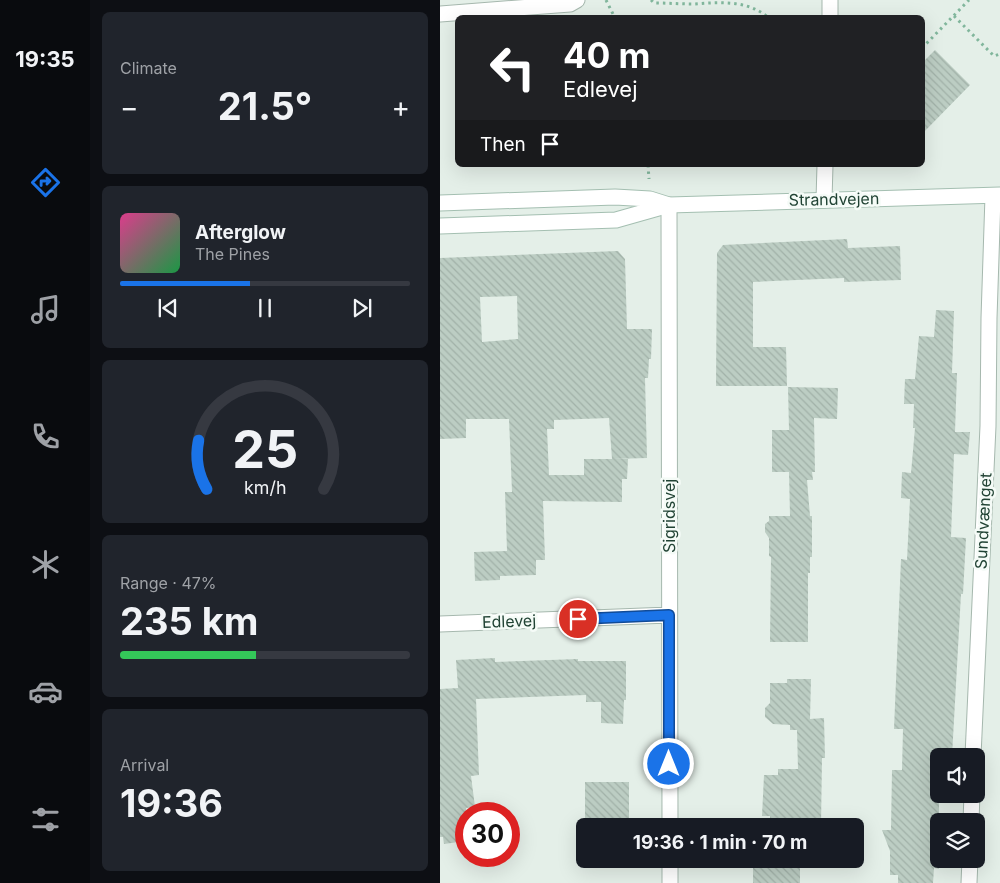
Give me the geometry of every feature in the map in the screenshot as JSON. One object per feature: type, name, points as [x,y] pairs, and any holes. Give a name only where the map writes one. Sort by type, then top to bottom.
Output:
[{"type":"street","points":[[440,14],[570,4],[577,0]]},
{"type":"street","points":[[830,0],[830,15]]},
{"type":"street","points":[[824,200],[826,167]]},
{"type":"street","name":"Strandvejen","points":[[440,226],[616,220],[669,205],[997,196]]},
{"type":"street","name":"Sundvænget","points":[[973,748],[988,426],[989,318],[997,196]]},
{"type":"street","name":"Strandvejen","points":[[440,202],[615,197],[650,199],[669,205]]},
{"type":"street","name":"Sigridsvej","points":[[669,205],[670,818]]},
{"type":"street","name":"Edlevej","points":[[440,624],[669,615]]},
{"type":"street","points":[[670,868],[670,883]]},
{"type":"street","points":[[969,883],[970,868]]},
{"type":"path","points":[[606,0],[614,15]]},
{"type":"path","points":[[651,0],[654,3],[692,4],[734,1],[761,10],[766,15]]},
{"type":"path","points":[[925,45],[970,0]]},
{"type":"path","points":[[954,16],[994,56],[1000,54]]},
{"type":"building","points":[[935,50],[970,85],[925,131],[925,60]]},
{"type":"building","points":[[847,239],[848,248],[900,246],[901,280],[844,282],[844,278],[753,282],[753,347],[786,347],[787,386],[716,386],[717,253],[723,245]]},
{"type":"building","points":[[618,251],[625,259],[627,329],[652,329],[651,359],[649,359],[648,378],[645,378],[647,458],[613,459],[628,459],[627,479],[622,479],[622,502],[543,501],[545,560],[536,560],[536,575],[500,576],[500,580],[475,581],[474,552],[507,551],[505,492],[512,492],[509,419],[466,419],[466,438],[440,439],[440,258]],"holes":[[[517,296],[518,339],[482,342],[480,297]],[[609,418],[612,459],[584,459],[584,475],[549,475],[547,429],[554,429],[554,420]]]},
{"type":"building","points":[[936,310],[954,311],[952,373],[957,373],[955,432],[970,432],[968,455],[954,454],[951,537],[966,538],[963,594],[961,594],[952,748],[930,748],[930,803],[939,803],[939,813],[930,813],[930,868],[934,868],[933,883],[898,883],[898,875],[890,875],[890,851],[882,830],[891,830],[892,770],[902,770],[903,729],[894,729],[901,559],[907,560],[910,499],[901,498],[902,472],[911,473],[915,428],[913,428],[914,404],[904,404],[905,379],[915,379],[919,336],[934,337]]},
{"type":"building","points":[[788,387],[838,388],[837,419],[814,418],[815,472],[812,472],[813,480],[807,480],[810,516],[812,516],[812,557],[810,557],[810,573],[808,573],[808,642],[770,642],[771,557],[769,556],[769,538],[765,532],[765,524],[769,521],[769,516],[790,516],[789,472],[772,472],[772,430],[789,430]]},
{"type":"building","points":[[495,658],[495,662],[578,659],[578,661],[626,661],[626,700],[624,700],[623,724],[601,723],[601,702],[586,702],[586,695],[476,699],[479,775],[471,776],[474,802],[455,802],[455,842],[444,844],[443,837],[440,837],[440,689],[458,688],[456,660]]},
{"type":"building","points":[[787,679],[811,679],[810,719],[824,718],[825,758],[822,758],[821,818],[770,818],[770,816],[762,816],[764,775],[778,775],[778,769],[798,769],[797,730],[790,730],[790,725],[773,724],[765,717],[765,708],[770,703],[770,683],[787,683]]},
{"type":"building","points":[[585,782],[629,782],[629,818],[585,818]]},
{"type":"building","points":[[753,868],[800,868],[800,883],[753,883]]},
{"type":"route","points":[[578,619],[669,615],[669,764]]}]
